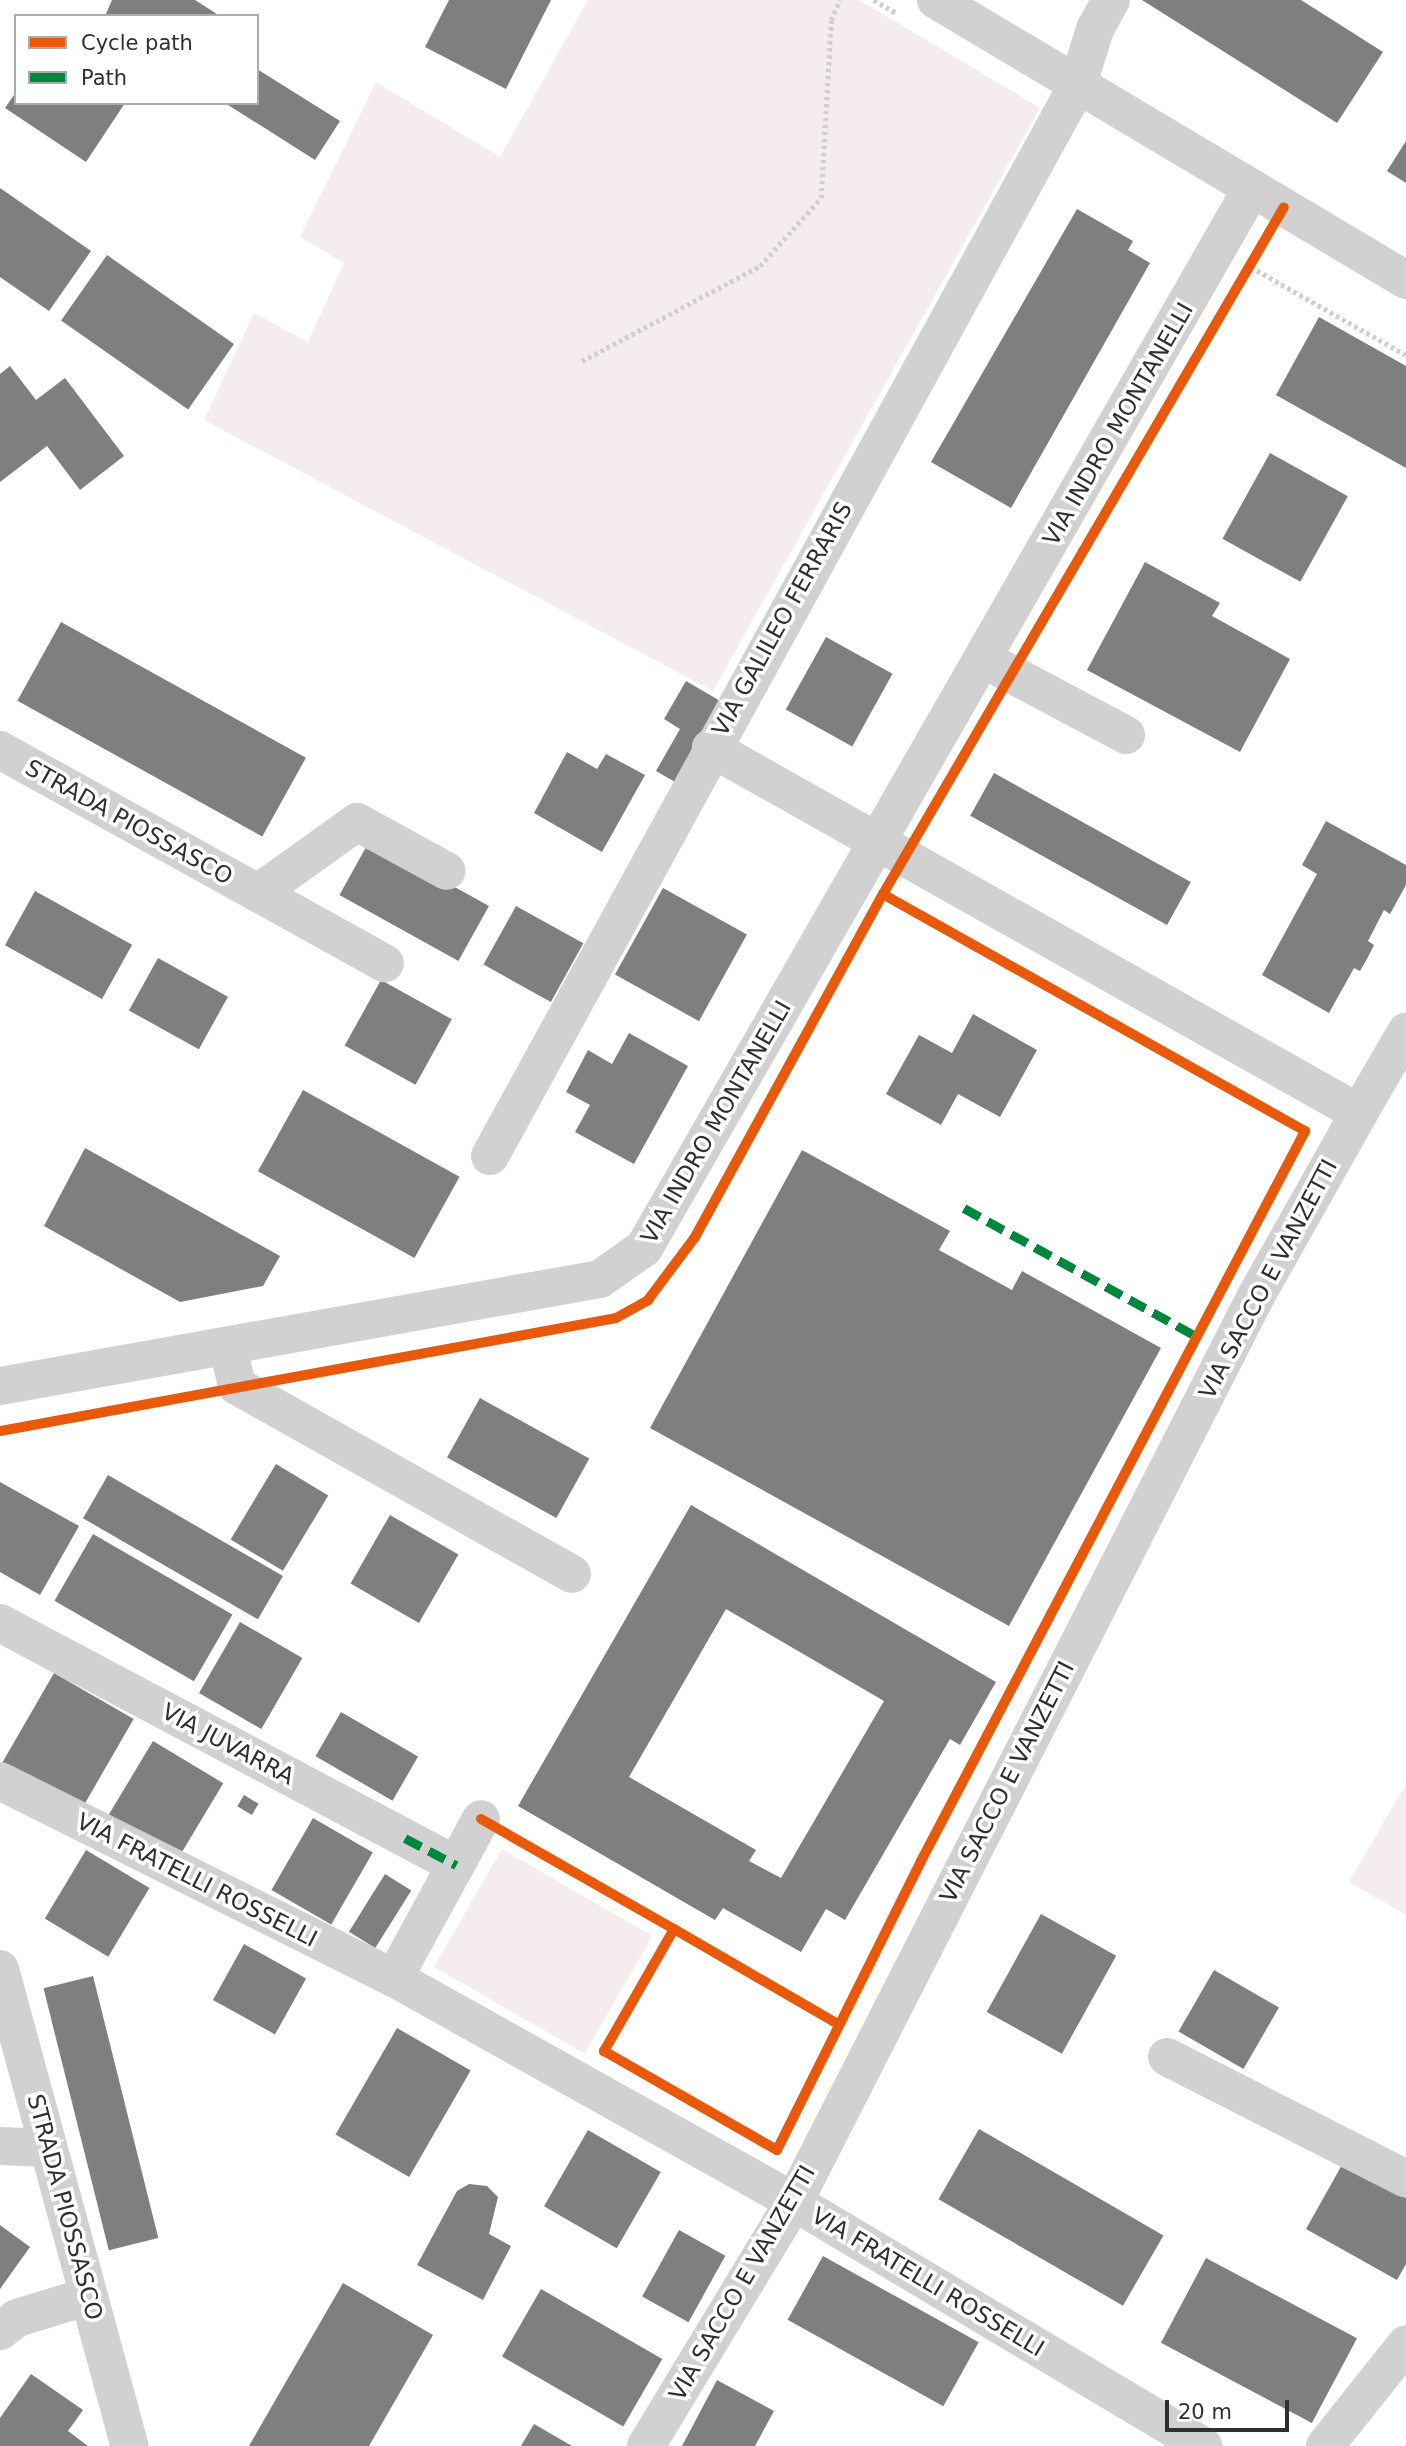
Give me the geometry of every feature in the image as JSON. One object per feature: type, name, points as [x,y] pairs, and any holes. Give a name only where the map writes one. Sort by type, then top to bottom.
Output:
[{"type":"street","points":[[936,0],[1406,280]]},
{"type":"street","name":"VIA GALILEO FERRARIS","points":[[490,1156],[710,748],[1078,84],[1111,0]]},
{"type":"street","name":"VIA INDRO MONTANELLI","points":[[0,1386],[573,1285],[625,1266],[654,1231],[1252,188]]},
{"type":"street","points":[[983,659],[1126,735]]},
{"type":"street","points":[[710,748],[1359,1113]]},
{"type":"street","name":"STRADA PIOSSASCO","points":[[0,750],[385,963]]},
{"type":"street","name":"STRADA PIOSSASCO","points":[[258,893],[357,822],[447,871]]},
{"type":"street","name":"VIA SACCO E VANZETTI","points":[[646,2446],[794,2202],[1256,1296],[1406,1032]]},
{"type":"street","points":[[228,1347],[237,1386],[572,1574]]},
{"type":"street","name":"VIA JUVARRA","points":[[0,1623],[456,1865]]},
{"type":"street","name":"VIA FRATELLI ROSSELLI","points":[[0,1781],[394,1978],[794,2202],[1204,2446]]},
{"type":"street","points":[[394,1978],[481,1819]]},
{"type":"street","name":"STRADA PIOSSASCO","points":[[0,1969],[130,2446]]},
{"type":"street","points":[[1167,2057],[1406,2179]]},
{"type":"street","points":[[0,2146],[48,2148]]},
{"type":"street","points":[[0,2331],[28,2314],[89,2296]]},
{"type":"street","points":[[1325,2446],[1406,2344]]},
{"type":"path","points":[[582,361],[760,266],[821,198],[831,20],[840,0]]},
{"type":"path","points":[[1247,265],[1406,355]]},
{"type":"shaded area","points":[[588,0],[859,0],[1040,108],[713,691],[204,420],[254,313],[308,342],[344,263],[300,237],[376,82],[500,157]]},
{"type":"shaded area","points":[[1406,1784],[1406,1915],[1349,1882]]},
{"type":"shaded area","points":[[502,1849],[653,1936],[585,2054],[434,1967]]},
{"type":"building","points":[[112,0],[195,0],[217,14],[106,14]]},
{"type":"building","points":[[449,0],[551,0],[506,89],[425,47]]},
{"type":"building","points":[[1142,0],[1301,0],[1383,52],[1337,123]]},
{"type":"building","points":[[259,70],[340,121],[315,160],[228,105],[259,105]]},
{"type":"building","points":[[14,95],[14,105],[124,105],[86,162],[5,108]]},
{"type":"building","points":[[1406,141],[1406,183],[1387,171]]},
{"type":"building","points":[[0,188],[91,251],[49,311],[0,277]]},
{"type":"building","points":[[1077,209],[1133,241],[1128,250],[1150,263],[1011,508],[931,462]]},
{"type":"building","points":[[107,255],[234,344],[188,409],[61,321]]},
{"type":"building","points":[[1319,317],[1406,366],[1406,468],[1276,395]]},
{"type":"building","points":[[10,366],[36,400],[65,378],[124,456],[80,490],[47,446],[0,482],[0,374]]},
{"type":"building","points":[[1270,453],[1348,496],[1300,582],[1222,539]]},
{"type":"building","points":[[1145,562],[1220,603],[1212,616],[1290,659],[1240,752],[1087,670]]},
{"type":"building","points":[[61,622],[306,758],[262,836],[17,701]]},
{"type":"building","points":[[826,637],[892,674],[852,746],[786,710]]},
{"type":"building","points":[[686,681],[722,702],[675,782],[656,771],[680,729],[664,719]]},
{"type":"building","points":[[567,752],[597,769],[606,754],[645,775],[602,852],[534,813]]},
{"type":"building","points":[[994,773],[1191,882],[1167,925],[970,816]]},
{"type":"building","points":[[1326,821],[1406,865],[1406,885],[1390,914],[1384,910],[1368,941],[1374,945],[1367,959],[1360,971],[1354,968],[1329,1013],[1262,975],[1317,874],[1302,865]]},
{"type":"building","points":[[370,840],[489,906],[458,961],[339,895]]},
{"type":"building","points":[[663,888],[747,935],[699,1021],[615,975]]},
{"type":"building","points":[[35,891],[132,945],[102,999],[5,945]]},
{"type":"building","points":[[516,906],[583,943],[551,1002],[484,965]]},
{"type":"building","points":[[158,958],[228,997],[199,1049],[129,1010]]},
{"type":"building","points":[[381,980],[452,1019],[415,1085],[345,1046]]},
{"type":"building","points":[[973,1014],[1037,1050],[1000,1117],[958,1094],[941,1125],[886,1094],[919,1035],[952,1053]]},
{"type":"building","points":[[629,1033],[688,1066],[634,1164],[575,1132],[590,1105],[566,1092],[588,1050],[612,1064]]},
{"type":"building","points":[[303,1090],[460,1177],[414,1258],[258,1171]]},
{"type":"building","points":[[85,1148],[280,1256],[263,1286],[180,1302],[44,1226]]},
{"type":"building","points":[[802,1150],[950,1231],[939,1250],[1012,1290],[1022,1271],[1161,1348],[1009,1626],[650,1428]]},
{"type":"building","points":[[480,1398],[589,1459],[556,1518],[447,1457]]},
{"type":"building","points":[[276,1464],[328,1495],[283,1571],[231,1539]]},
{"type":"building","points":[[108,1475],[283,1576],[258,1619],[83,1518]]},
{"type":"building","points":[[0,1482],[79,1526],[40,1595],[0,1572]]},
{"type":"building","points":[[691,1505],[996,1682],[960,1745],[950,1739],[845,1920],[826,1909],[801,1952],[723,1908],[715,1920],[518,1806]],"holes":[[[726,1609],[884,1701],[781,1878],[749,1861],[756,1850],[629,1777]]]},
{"type":"building","points":[[390,1515],[458,1554],[419,1623],[350,1583]]},
{"type":"building","points":[[93,1534],[232,1614],[194,1681],[54,1601]]},
{"type":"building","points":[[240,1622],[302,1658],[261,1729],[199,1693]]},
{"type":"building","points":[[54,1673],[134,1719],[81,1810],[2,1764]]},
{"type":"building","points":[[341,1712],[418,1756],[393,1801],[316,1756]]},
{"type":"building","points":[[153,1741],[223,1783],[179,1857],[109,1815]]},
{"type":"building","points":[[244,1795],[259,1804],[252,1815],[237,1806]]},
{"type":"building","points":[[313,1818],[373,1852],[331,1924],[272,1890]]},
{"type":"building","points":[[86,1850],[149,1888],[108,1957],[45,1919]]},
{"type":"building","points":[[385,1874],[411,1890],[375,1948],[349,1932]]},
{"type":"building","points":[[1041,1914],[1116,1956],[1062,2054],[987,2012]]},
{"type":"building","points":[[244,1944],[306,1978],[275,2034],[213,2000]]},
{"type":"building","points":[[1214,1970],[1279,2007],[1243,2069],[1178,2031]]},
{"type":"building","points":[[93,1976],[158,2238],[109,2250],[44,1988]]},
{"type":"building","points":[[397,2028],[471,2070],[409,2177],[336,2135]]},
{"type":"building","points":[[979,2129],[1163,2236],[1123,2306],[938,2199]]},
{"type":"building","points":[[588,2130],[661,2172],[617,2248],[544,2206]]},
{"type":"building","points":[[1343,2163],[1406,2198],[1406,2264],[1397,2280],[1306,2229]]},
{"type":"building","points":[[469,2184],[487,2186],[498,2197],[489,2234],[511,2246],[483,2300],[417,2265],[457,2191]]},
{"type":"building","points":[[0,2225],[30,2247],[0,2289]]},
{"type":"building","points":[[679,2230],[725,2256],[689,2322],[642,2296]]},
{"type":"building","points":[[823,2256],[979,2342],[943,2406],[788,2320]]},
{"type":"building","points":[[1206,2258],[1357,2338],[1312,2423],[1161,2343]]},
{"type":"building","points":[[343,2283],[433,2335],[369,2446],[249,2446]]},
{"type":"building","points":[[541,2289],[662,2359],[623,2427],[502,2357]]},
{"type":"building","points":[[31,2374],[83,2410],[68,2431],[88,2446],[0,2446],[0,2418]]},
{"type":"building","points":[[717,2380],[774,2411],[755,2446],[682,2446]]},
{"type":"building","points":[[534,2424],[572,2446],[521,2446]]},
{"type":"marked path","points":[[964,1208],[1194,1335]]},
{"type":"marked path","points":[[405,1838],[456,1865]]},
{"type":"cycle path","points":[[0,1431],[616,1318],[648,1300],[695,1237],[883,894],[1284,207]]},
{"type":"cycle path","points":[[481,1819],[674,1929],[604,2051],[777,2150],[921,1861],[1305,1131],[883,894]]},
{"type":"cycle path","points":[[674,1929],[838,2024]]}]
